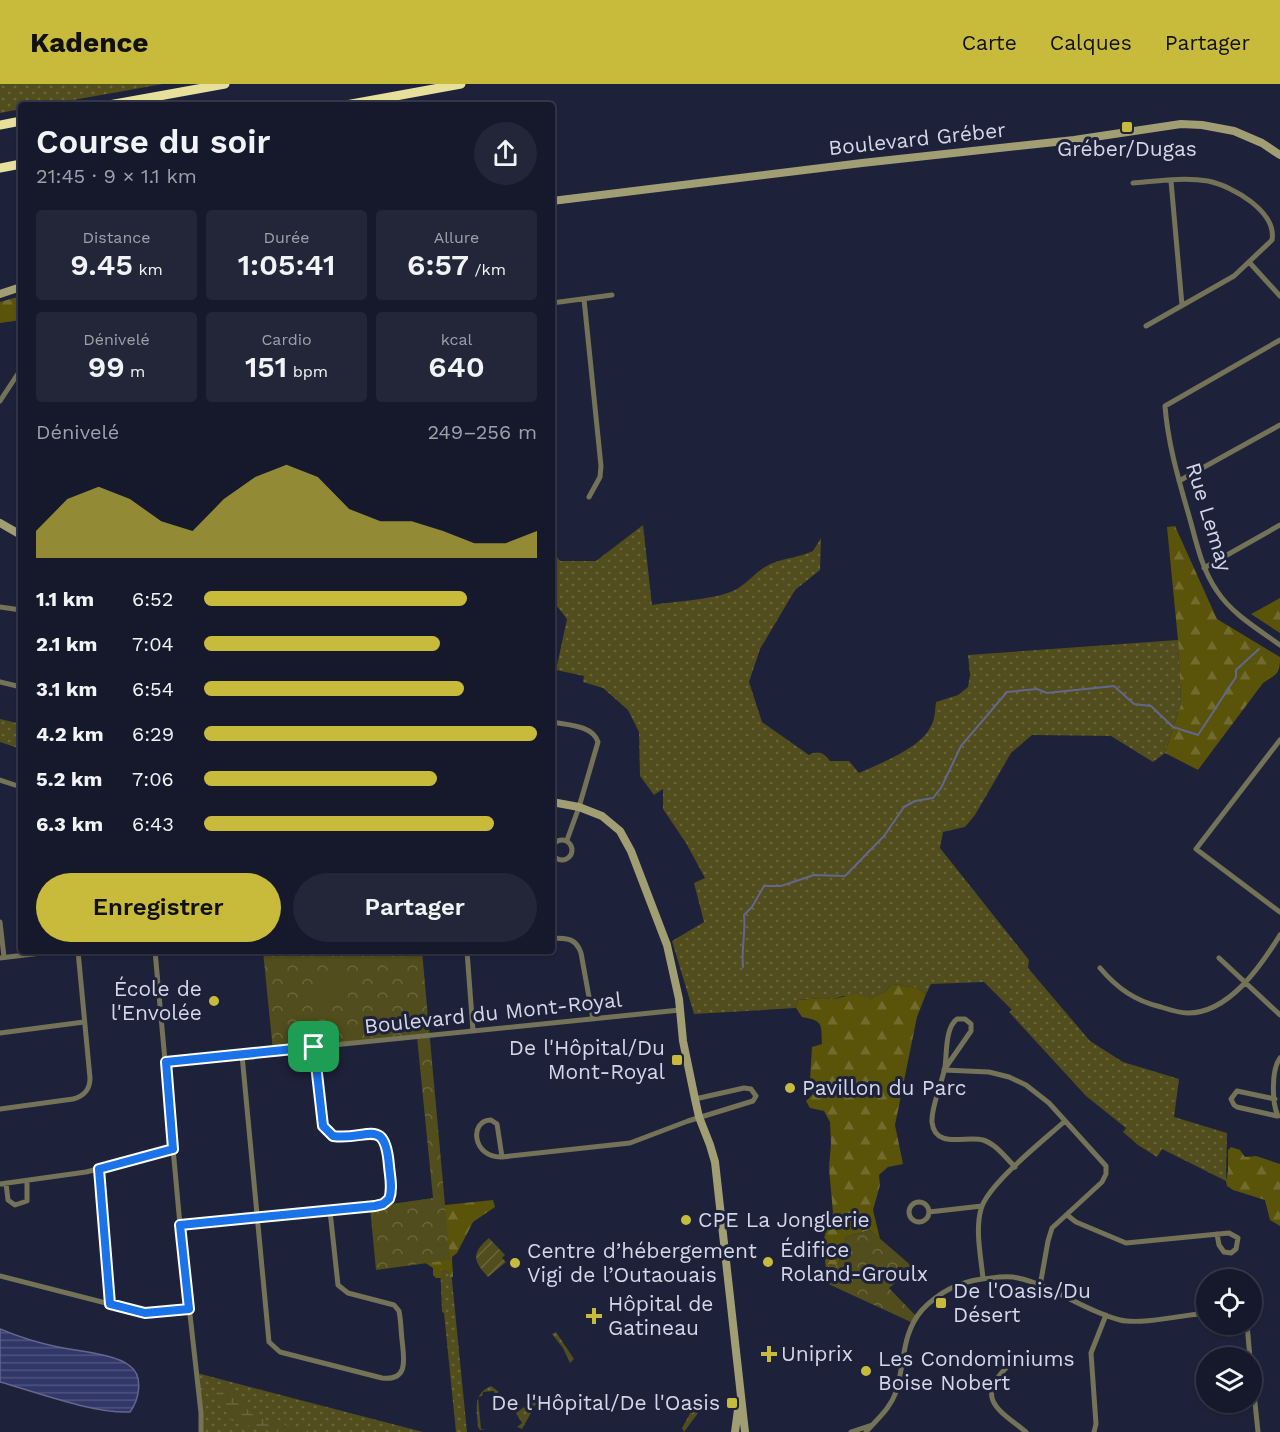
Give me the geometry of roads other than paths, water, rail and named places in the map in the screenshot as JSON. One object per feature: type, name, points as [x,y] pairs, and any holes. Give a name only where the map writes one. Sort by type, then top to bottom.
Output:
[{"type":"highway","points":[[126,102],[225,84]]},
{"type":"highway","points":[[362,102],[461,84]]},
{"type":"highway","points":[[0,125],[18,122]]},
{"type":"highway","points":[[0,168],[18,165]]},
{"type":"street","name":"Boulevard Gréber","points":[[555,201],[1084,138],[1181,124],[1234,131],[1262,143],[1280,155]]},
{"type":"street","points":[[1171,181],[1182,305]]},
{"type":"street","points":[[1133,183],[1209,181],[1228,189],[1260,210],[1271,224],[1273,232],[1272,240],[1229,279],[1146,326]]},
{"type":"street","points":[[1249,262],[1280,296]]},
{"type":"street","points":[[0,294],[18,288]]},
{"type":"street","points":[[555,303],[612,296]]},
{"type":"street","points":[[584,299],[601,466],[600,477],[589,497]]},
{"type":"street","name":"Rue Lemay","points":[[1280,340],[1166,406],[1167,430],[1204,568],[1217,591],[1232,609],[1280,645]]},
{"type":"street","points":[[0,401],[18,374]]},
{"type":"street","points":[[1179,481],[1280,425]]},
{"type":"street","points":[[0,523],[18,533]]},
{"type":"street","points":[[1204,568],[1280,525]]},
{"type":"street","points":[[0,607],[18,610]]},
{"type":"street","points":[[0,682],[18,686]]},
{"type":"street","points":[[555,723],[588,729],[597,738],[597,746],[567,840]]},
{"type":"street","points":[[1280,740],[1196,849],[1280,912]]},
{"type":"street","points":[[0,780],[18,786]]},
{"type":"street","points":[[555,803],[595,812],[620,831],[629,845],[667,945],[680,999],[683,1041],[695,1099],[715,1162],[745,1432]]},
{"type":"street","points":[[0,922],[2,957],[30,954]]},
{"type":"street","points":[[1100,968],[1123,990],[1137,999],[1182,1012],[1202,1011],[1217,1006],[1245,982],[1280,934]]},
{"type":"street","points":[[555,938],[571,939],[578,944],[593,1019]]},
{"type":"street","points":[[0,1108],[73,1099],[89,1088],[78,954]]},
{"type":"street","points":[[155,954],[180,1225],[201,1413],[201,1432]]},
{"type":"street","points":[[468,954],[473,1031]]},
{"type":"street","points":[[1219,958],[1280,1015]]},
{"type":"street","name":"Boulevard du Mont-Royal","points":[[166,1062],[680,1010]]},
{"type":"street","points":[[944,1070],[971,1031],[971,1024],[965,1019],[957,1019],[952,1025],[932,1118],[936,1132],[939,1136],[950,1140],[985,1141],[1015,1167]]},
{"type":"street","points":[[0,1033],[84,1022]]},
{"type":"street","points":[[180,1225],[380,1206],[387,1201],[391,1190],[388,1148],[385,1140],[374,1134],[337,1136],[325,1130],[314,1047]]},
{"type":"street","points":[[242,1054],[268,1336],[272,1346],[280,1352],[382,1378],[391,1378],[400,1373],[404,1365],[399,1311],[394,1305],[348,1293],[338,1285],[330,1211]]},
{"type":"street","points":[[1275,1099],[1237,1091],[1231,1100],[1237,1107],[1278,1116],[1274,1072],[1280,1058]]},
{"type":"street","points":[[944,1070],[989,1072],[1009,1077],[1042,1096],[1103,1161],[1107,1170],[1102,1182],[1052,1228],[1040,1286]]},
{"type":"street","points":[[502,1157],[497,1124],[491,1120],[483,1121],[477,1126],[481,1150],[489,1156],[502,1157],[630,1143],[699,1117],[753,1101],[756,1096],[751,1089],[744,1088],[695,1099]]},
{"type":"street","points":[[983,1279],[978,1227],[982,1206],[992,1190],[1065,1121]]},
{"type":"street","points":[[27,1181],[27,1201],[15,1205],[9,1200],[3,1184],[99,1169],[173,1149]]},
{"type":"street","points":[[99,1169],[110,1304]]},
{"type":"street","points":[[929,1212],[982,1206]]},
{"type":"street","points":[[1067,1215],[1076,1222],[1126,1243],[1217,1234],[1229,1233],[1235,1235],[1239,1242],[1236,1249],[1224,1252],[1219,1245],[1217,1234]]},
{"type":"street","points":[[0,1276],[145,1313],[189,1309]]},
{"type":"street","points":[[866,1432],[894,1398],[904,1346],[913,1323],[920,1313],[957,1284],[983,1279],[1018,1278],[1106,1315],[1130,1321],[1196,1314]]},
{"type":"street","points":[[1094,1432],[1096,1424],[1091,1353],[1106,1315]]},
{"type":"street","points":[[1008,1366],[995,1380],[991,1400],[995,1407],[1026,1432]]},
{"type":"street","points":[[735,1432],[740,1395]]},
{"type":"street","points":[[1256,1413],[1258,1432]]},
{"type":"street","points":[[850,1432],[872,1425]]},
{"type":"water","points":[[0,1329],[43,1344],[106,1356],[124,1362],[134,1370],[139,1382],[138,1395],[130,1412],[100,1410],[65,1402],[0,1382]]},
{"type":"waterway","points":[[743,967],[744,915],[752,907],[764,886],[781,886],[814,875],[845,876],[884,836],[904,807],[915,801],[933,798],[941,788],[961,746],[1007,692],[1037,689],[1047,693],[1114,686],[1134,704],[1151,706],[1173,727],[1198,735],[1236,677],[1236,670],[1259,649]]},
{"type":"place","name":"Gréber/Dugas","points":[[1127,127]]},
{"type":"place","name":"École de l'Envolée","points":[[214,1001]]},
{"type":"place","name":"De l'Hôpital/Du Mont-Royal","points":[[677,1060]]},
{"type":"place","name":"Pavillon du Parc","points":[[790,1088]]},
{"type":"place","name":"CPE La Jonglerie","points":[[686,1220]]},
{"type":"place","name":"Édifice Roland-Groulx","points":[[768,1262]]},
{"type":"place","name":"Centre d’hébergement Vigi de l’Outaouais","points":[[515,1263]]},
{"type":"place","name":"De l'Oasis/Du Désert","points":[[941,1303]]},
{"type":"place","name":"Hôpital de Gatineau","points":[[594,1316]]},
{"type":"place","name":"Uniprix","points":[[769,1354]]},
{"type":"place","name":"Les Condominiums Boise Nobert","points":[[866,1371]]},
{"type":"place","name":"De l'Hôpital/De l'Oasis","points":[[732,1403]]}]
